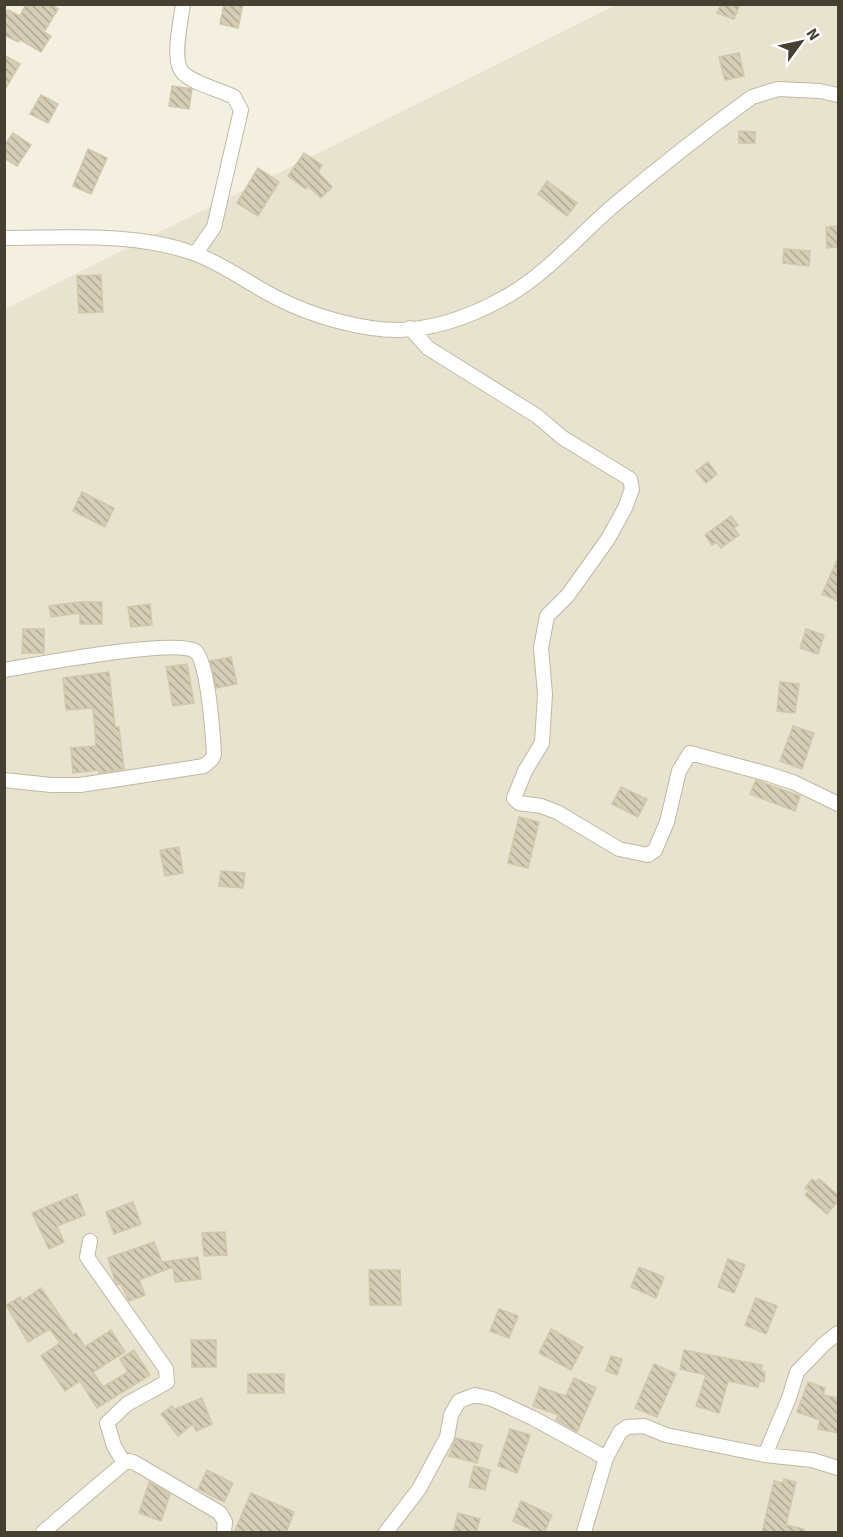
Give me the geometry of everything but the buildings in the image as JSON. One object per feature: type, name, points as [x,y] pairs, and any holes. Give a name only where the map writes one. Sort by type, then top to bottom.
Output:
[{"type":"street","points":[[183,4],[177,56],[179,67],[190,78],[234,97],[241,110],[214,227],[196,253]]},
{"type":"street","points":[[4,237],[107,238],[150,242],[196,253],[278,299],[322,317],[369,327],[399,330],[456,320],[503,299],[528,283],[614,206],[752,97],[778,89],[820,91],[838,95]]},
{"type":"street","points":[[410,328],[428,348],[537,416],[563,438],[630,479],[632,489],[625,508],[608,539],[568,595],[547,616],[541,648],[545,694],[542,743],[525,771],[514,798],[519,803],[541,806],[556,812],[619,849],[643,855],[648,855],[655,849],[667,822],[679,771],[690,753],[795,783],[838,804]]},
{"type":"street","points":[[4,670],[112,653],[164,648],[183,648],[195,651],[201,657],[210,704],[214,754],[204,766],[80,785],[51,785],[4,780]]},
{"type":"street","points":[[90,1241],[87,1257],[166,1369],[167,1382],[127,1404],[107,1423],[114,1446],[124,1463]]},
{"type":"street","points":[[765,1455],[789,1398],[797,1372],[838,1333]]},
{"type":"street","points":[[386,1533],[419,1489],[447,1437],[451,1415],[459,1401],[475,1395],[492,1399],[533,1418],[606,1458]]},
{"type":"street","points":[[584,1533],[606,1458],[620,1432],[627,1427],[644,1426],[666,1435],[765,1455],[812,1460],[838,1468]]},
{"type":"street","points":[[43,1533],[129,1461],[135,1462],[220,1513],[225,1522],[224,1533]]},
{"type":"shaded area","points":[[616,5],[838,5],[838,1532],[5,1532],[5,309]]}]
